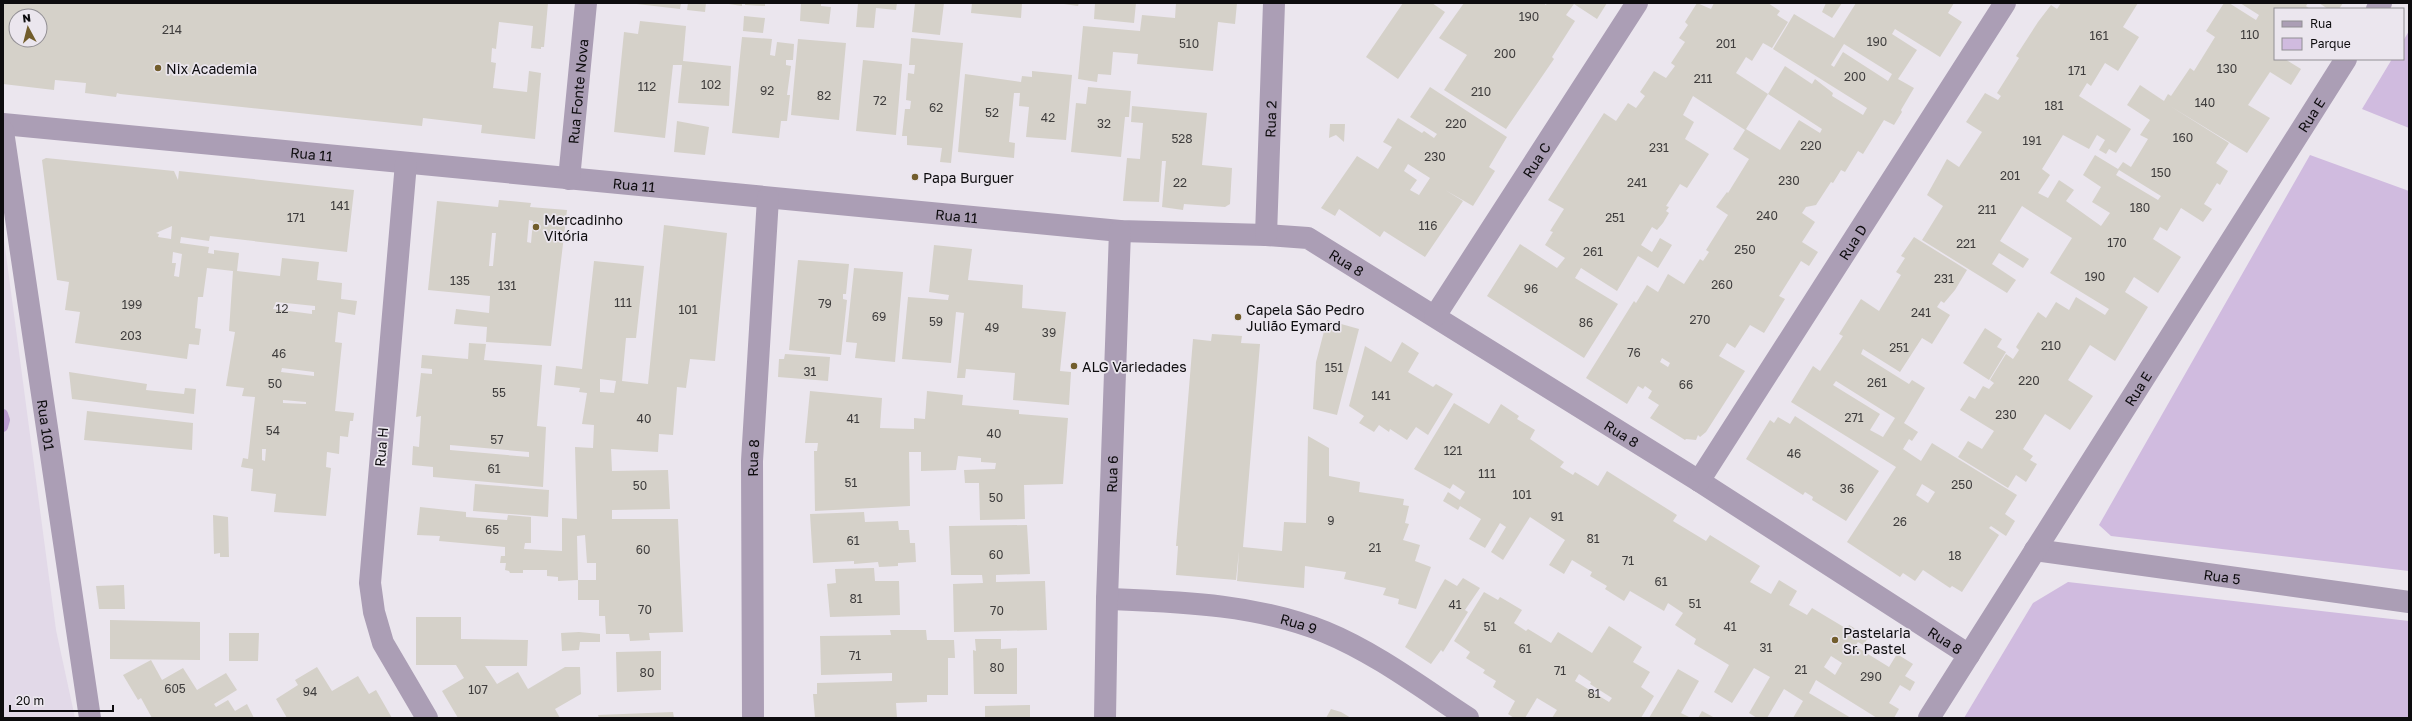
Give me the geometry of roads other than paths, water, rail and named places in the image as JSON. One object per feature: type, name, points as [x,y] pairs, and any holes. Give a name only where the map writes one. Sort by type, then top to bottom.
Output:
[{"type":"street","name":"Rua Fonte Nova","points":[[569,179],[586,3]]},
{"type":"street","name":"Rua 2","points":[[1266,235],[1274,3]]},
{"type":"street","name":"Rua C","points":[[1435,316],[1637,3]]},
{"type":"street","name":"Rua D","points":[[1699,481],[2005,3]]},
{"type":"street","name":"Rua E","points":[[1929,718],[2345,60]]},
{"type":"street","name":"Rua 11","points":[[3,124],[1120,231],[1266,235]]},
{"type":"street","name":"Rua 101","points":[[3,131],[90,718]]},
{"type":"street","name":"Rua H","points":[[406,163],[370,583],[374,612],[383,643],[427,718]]},
{"type":"street","name":"Rua 8","points":[[753,718],[752,461],[768,198]]},
{"type":"street","name":"Rua 6","points":[[1105,718],[1107,598],[1120,231]]},
{"type":"street","name":"Rua 8","points":[[1266,235],[1308,238],[1699,481],[1969,655]]},
{"type":"street","name":"Rua 5","points":[[2035,550],[2409,602]]},
{"type":"street","name":"Rua 9","points":[[1107,598],[1203,603],[1271,616],[1325,632],[1372,656],[1468,718]]},
{"type":"waterway","points":[[3,414],[5,420],[3,427]]},
{"type":"place","name":"Nix Academia","points":[[158,68]]},
{"type":"place","name":"Papa Burguer","points":[[915,177]]},
{"type":"place","name":"Mercadinho Vitória","points":[[536,227]]},
{"type":"place","name":"Capela São Pedro Julião Eymard","points":[[1238,317]]},
{"type":"place","name":"ALG Variedades","points":[[1074,366]]},
{"type":"place","name":"Pastelaria Sr. Pastel","points":[[1835,640]]}]
